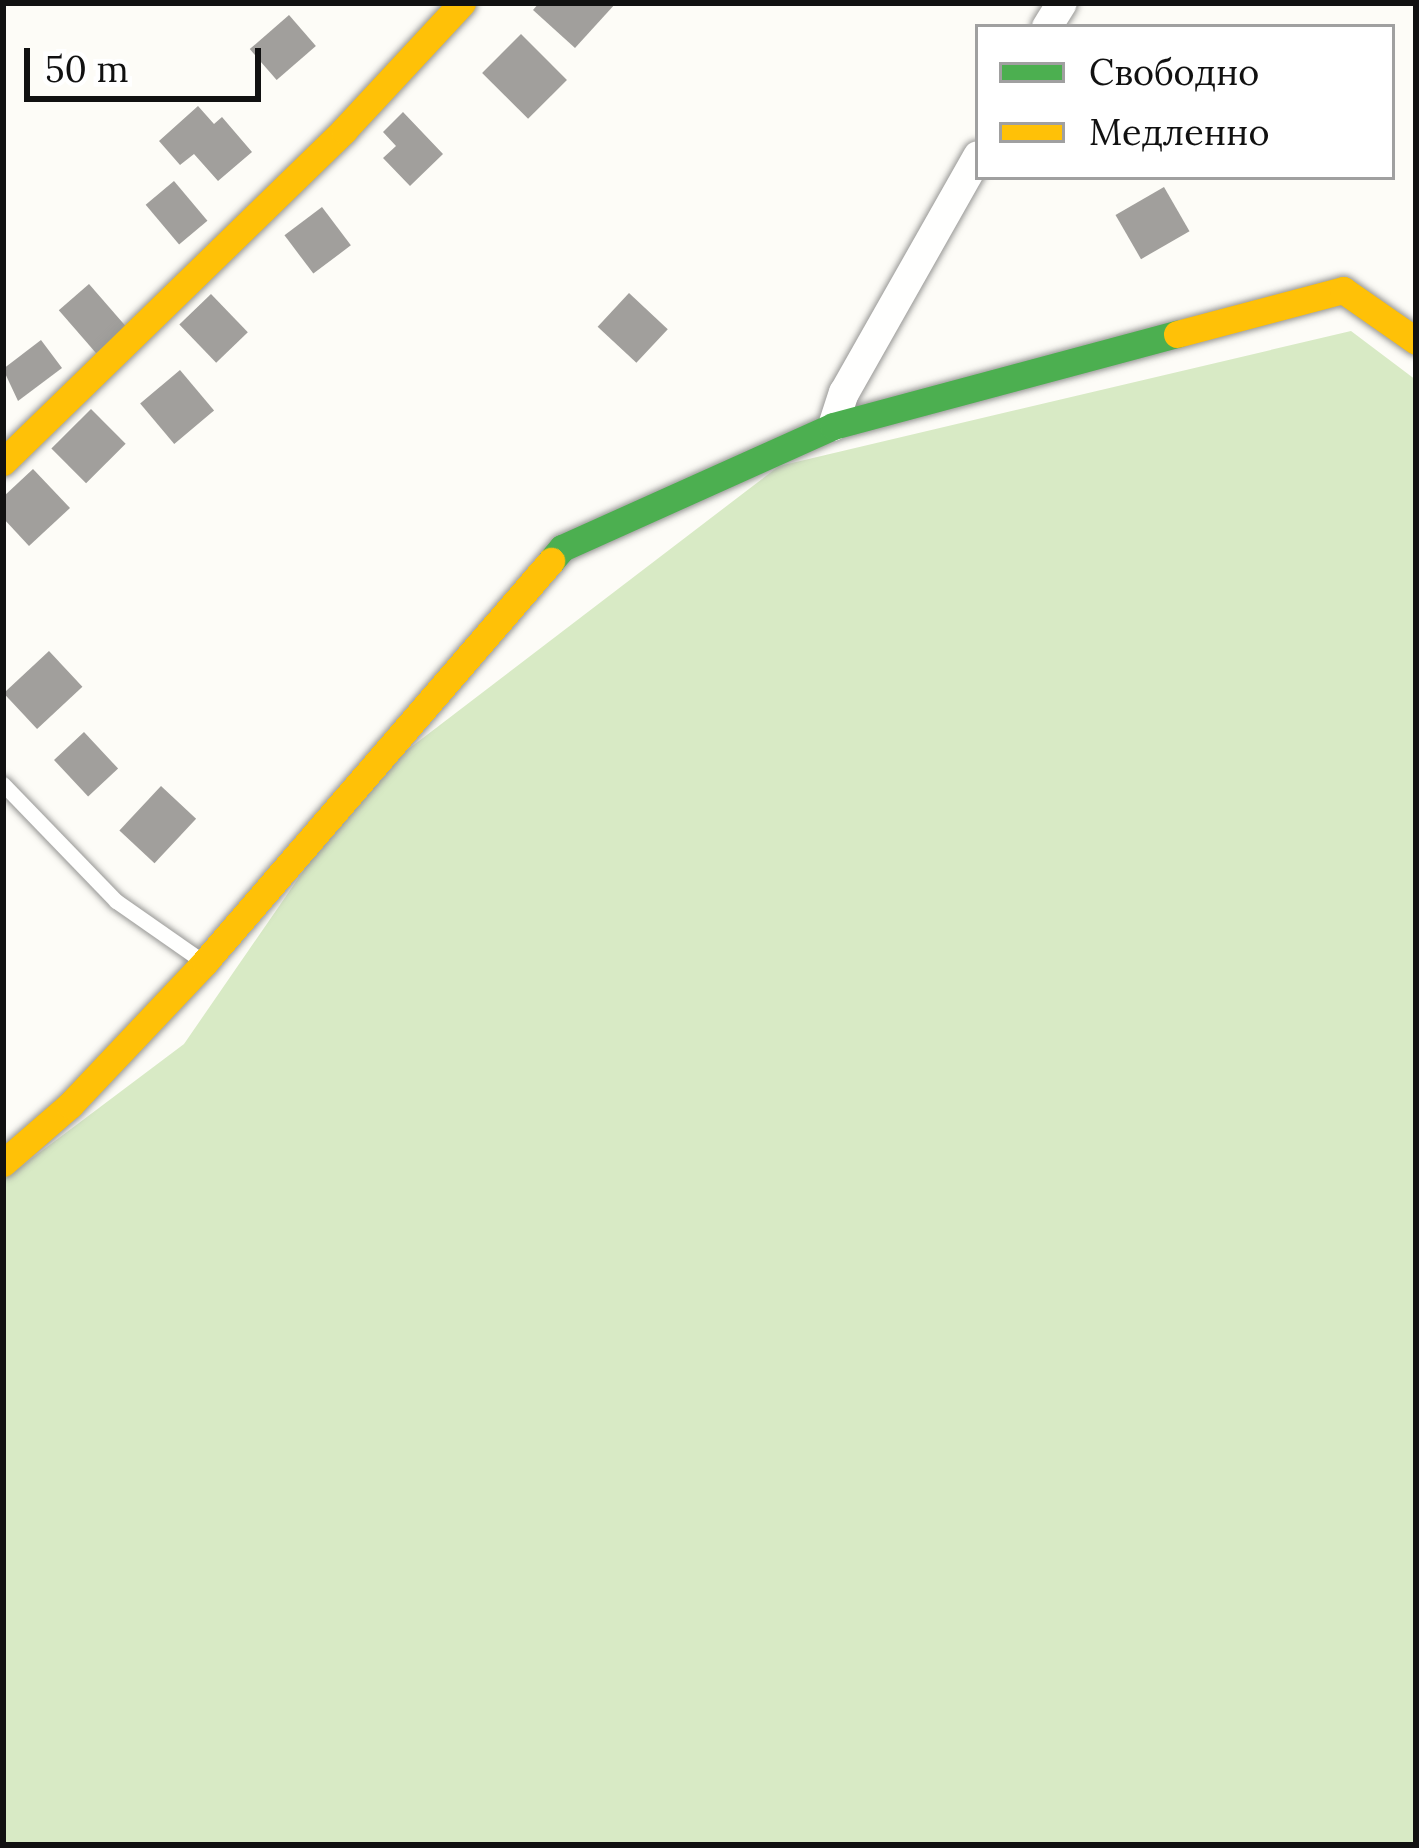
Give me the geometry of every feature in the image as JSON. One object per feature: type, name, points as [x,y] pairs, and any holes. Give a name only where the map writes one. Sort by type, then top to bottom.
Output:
[{"type":"street","points":[[3,462],[344,130],[462,3]]},
{"type":"street","points":[[833,426],[975,162]]},
{"type":"street","points":[[3,1163],[70,1105],[205,962],[562,548],[833,426],[1343,290],[1416,341]]},
{"type":"lane","points":[[3,784],[116,901],[205,962]]},
{"type":"green space","points":[[1351,331],[1416,380],[1416,1845],[3,1845],[3,1180],[184,1044],[364,783],[779,466]]},
{"type":"building","points":[[539,3],[616,3],[575,48],[533,10]]},
{"type":"building","points":[[289,15],[316,46],[277,80],[250,49]]},
{"type":"building","points":[[521,34],[567,80],[528,119],[482,73]]},
{"type":"building","points":[[198,106],[214,124],[222,117],[252,152],[218,181],[194,154],[180,165],[159,141]]},
{"type":"building","points":[[403,112],[443,154],[410,186],[383,158],[396,146],[383,132]]},
{"type":"building","points":[[174,181],[207,221],[179,245],[146,205]]},
{"type":"building","points":[[1164,187],[1190,231],[1141,259],[1116,215]]},
{"type":"building","points":[[322,207],[351,245],[313,274],[284,235]]},
{"type":"building","points":[[89,284],[126,327],[96,353],[59,310]]},
{"type":"building","points":[[629,293],[668,329],[636,363],[598,327]]},
{"type":"building","points":[[211,294],[248,332],[216,363],[179,325]]},
{"type":"building","points":[[41,340],[62,368],[18,401],[3,369]]},
{"type":"building","points":[[180,370],[214,411],[174,444],[140,403]]},
{"type":"building","points":[[91,409],[126,444],[86,483],[51,449]]},
{"type":"building","points":[[33,469],[70,508],[29,546],[3,518],[3,497]]},
{"type":"building","points":[[49,651],[82,687],[37,729],[4,693]]},
{"type":"building","points":[[84,732],[118,769],[88,797],[54,760]]},
{"type":"building","points":[[161,786],[196,819],[155,863],[119,831]]},
{"type":"traffic: fast","points":[[551,561],[562,548],[833,426],[1177,334]]},
{"type":"traffic: slow","points":[[3,462],[344,130],[462,3]]},
{"type":"traffic: slow","points":[[1177,334],[1343,290],[1416,341]]},
{"type":"traffic: slow","points":[[3,1163],[70,1105],[205,962],[551,561]]}]
